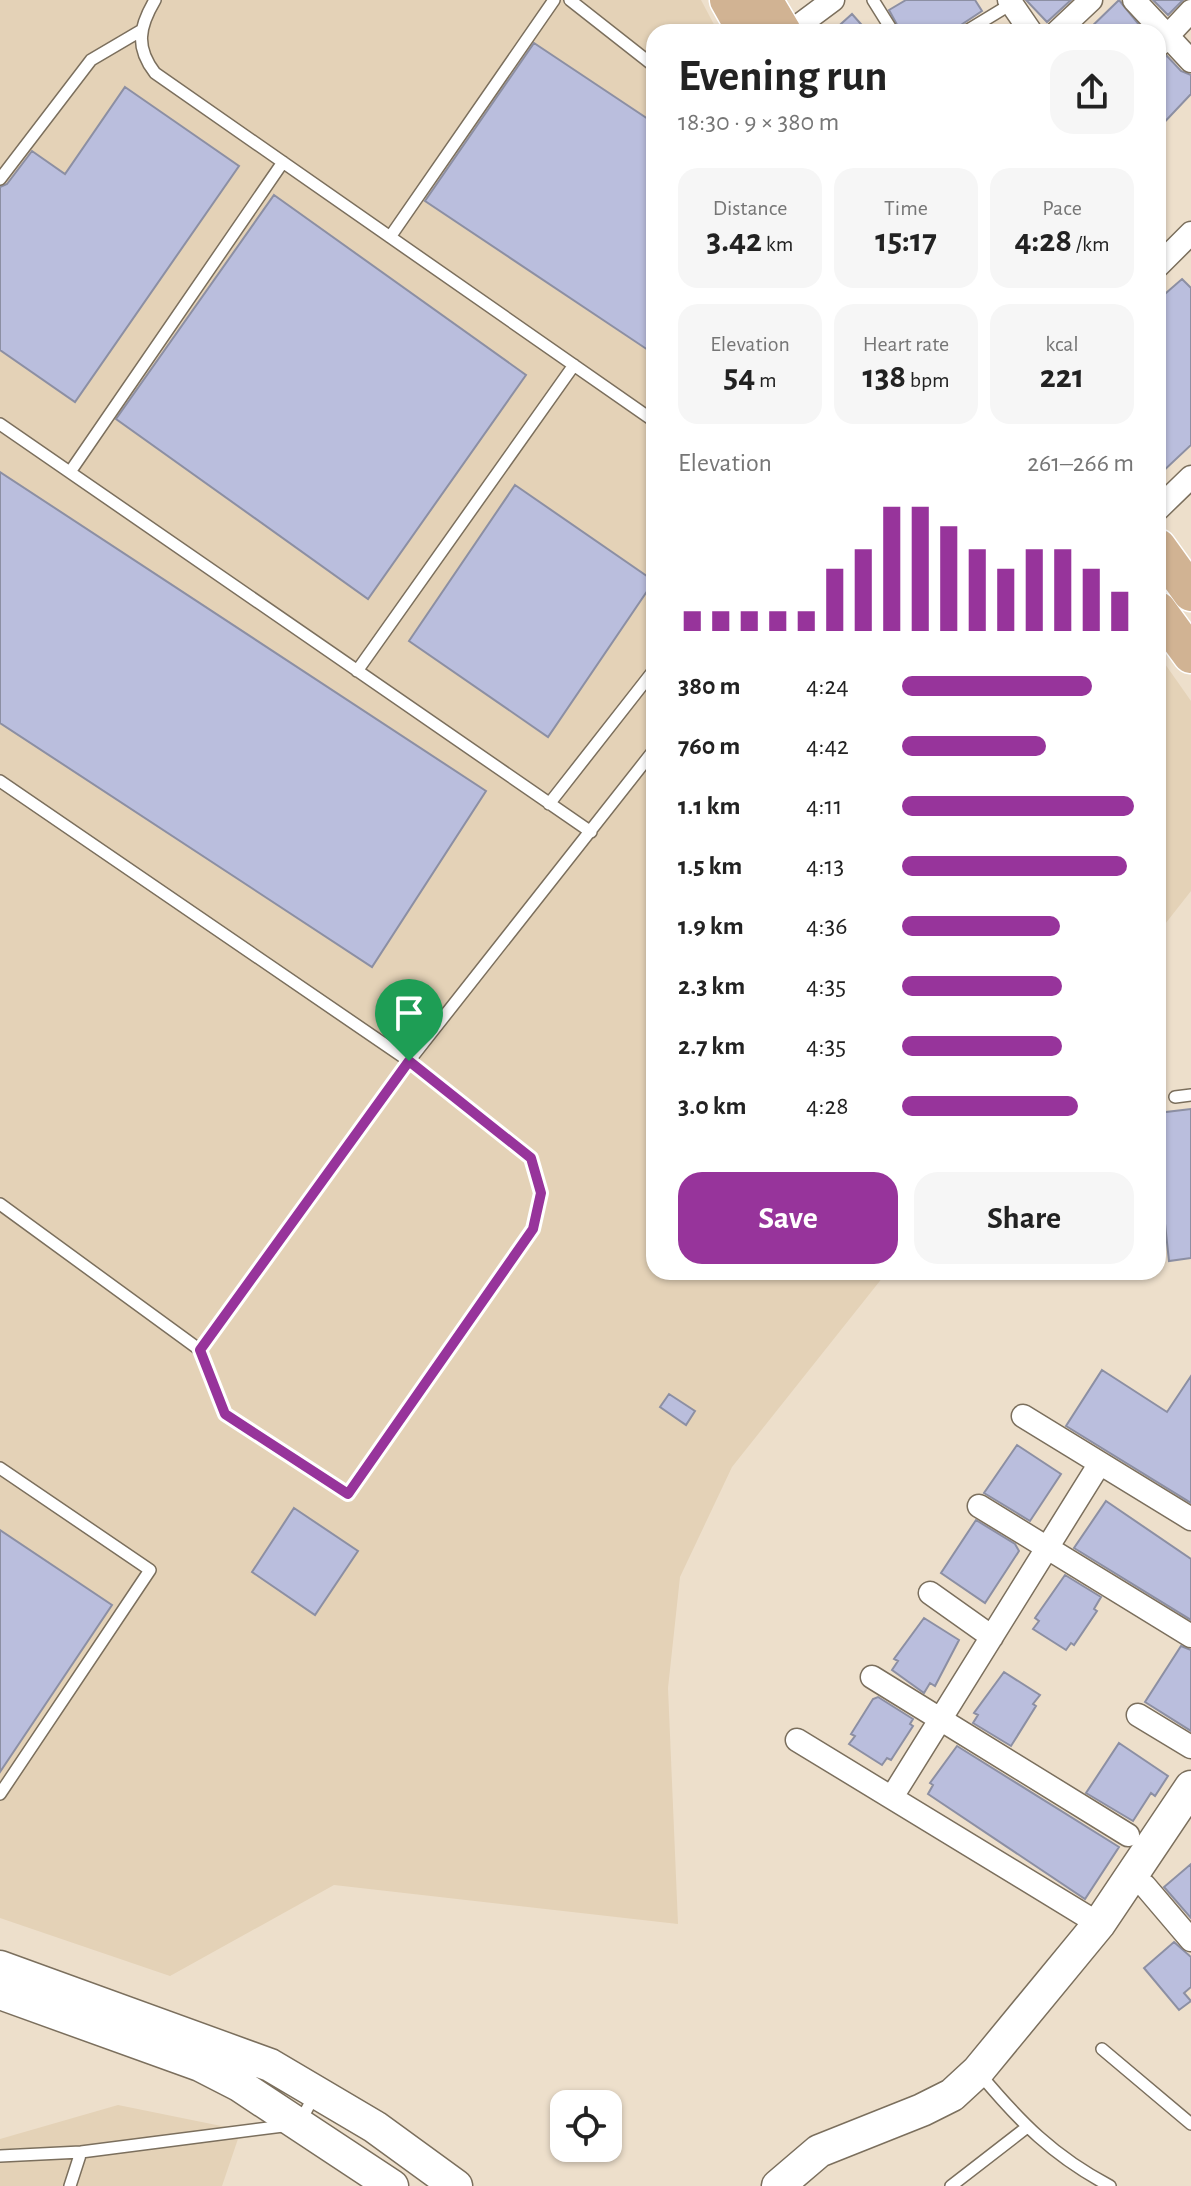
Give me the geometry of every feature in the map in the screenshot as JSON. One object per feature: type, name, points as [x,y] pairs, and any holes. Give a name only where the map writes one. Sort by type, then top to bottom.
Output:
[{"type":"main road","points":[[728,0],[742,24]]},
{"type":"main road","points":[[764,0],[778,24]]},
{"type":"main road","points":[[1166,558],[1191,593]]},
{"type":"main road","points":[[1166,621],[1191,655]]},
{"type":"street","points":[[801,24],[833,0]]},
{"type":"street","points":[[1066,24],[1091,0]]},
{"type":"street","points":[[1134,0],[1151,24]]},
{"type":"street","points":[[1010,2],[1025,24]]},
{"type":"street","points":[[1166,38],[1191,11]]},
{"type":"street","points":[[1166,43],[1191,61]]},
{"type":"street","points":[[1166,258],[1191,233]]},
{"type":"street","points":[[1166,501],[1191,477]]},
{"type":"street","points":[[1023,1416],[1191,1519]]},
{"type":"street","points":[[892,1797],[1100,1463]]},
{"type":"street","points":[[979,1506],[1191,1636]]},
{"type":"street","points":[[930,1593],[992,1637]]},
{"type":"street","points":[[872,1677],[1128,1835]]},
{"type":"street","points":[[1138,1715],[1191,1747]]},
{"type":"street","points":[[797,1740],[1099,1924]]},
{"type":"street","points":[[778,2186],[819,2151],[952,2095],[978,2071],[1099,1924],[1191,1787]]},
{"type":"street","points":[[1145,1886],[1191,1940]]},
{"type":"street","points":[[0,1967],[270,2065],[317,2090],[456,2186]]},
{"type":"street","points":[[0,1993],[200,2065],[239,2085],[299,2124],[378,2182]]},
{"type":"lane","points":[[155,0],[140,42],[144,58],[155,73],[646,415]]},
{"type":"lane","points":[[390,237],[554,0]]},
{"type":"lane","points":[[570,0],[646,60]]},
{"type":"lane","points":[[873,0],[888,24]]},
{"type":"lane","points":[[977,24],[1010,2]]},
{"type":"lane","points":[[0,179],[91,60],[142,30]]},
{"type":"lane","points":[[70,472],[283,162]]},
{"type":"lane","points":[[357,671],[574,365]]},
{"type":"lane","points":[[0,424],[591,832]]},
{"type":"lane","points":[[549,804],[646,680]]},
{"type":"lane","points":[[200,1350],[409,1061],[646,760]]},
{"type":"lane","points":[[0,1204],[200,1350],[225,1414],[348,1494],[533,1229],[541,1193],[531,1158],[409,1061],[2,787]]},
{"type":"lane","points":[[1175,1097],[1191,1095]]},
{"type":"lane","points":[[0,1468],[150,1570],[0,1794]]},
{"type":"lane","points":[[1102,2049],[1191,2124]]},
{"type":"lane","points":[[978,2071],[1026,2128],[1084,2172],[1110,2186]]},
{"type":"lane","points":[[0,2156],[81,2152],[299,2124],[317,2090]]},
{"type":"lane","points":[[951,2186],[1026,2128]]},
{"type":"lane","points":[[70,2186],[81,2152]]},
{"type":"shaded area","points":[[0,0],[701,0],[714,24],[646,24],[646,1280],[881,1280],[732,1467],[680,1577],[668,1688],[678,1924],[334,1885],[170,1976],[0,1918]]},
{"type":"shaded area","points":[[1166,665],[1191,701],[1191,891],[1166,923]]},
{"type":"shaded area","points":[[118,2105],[241,2130],[222,2186],[0,2186],[0,2139]]},
{"type":"building","points":[[906,0],[975,0],[982,11],[962,24],[897,24],[889,10]]},
{"type":"building","points":[[1026,0],[1071,0],[1047,22]]},
{"type":"building","points":[[1119,0],[1138,24],[1094,24]]},
{"type":"building","points":[[1153,0],[1183,0],[1168,15]]},
{"type":"building","points":[[852,14],[861,24],[841,24]]},
{"type":"building","points":[[534,43],[646,118],[646,349],[425,201]]},
{"type":"building","points":[[1166,56],[1181,71],[1191,75],[1191,94],[1166,121]]},
{"type":"building","points":[[125,87],[239,166],[75,402],[0,350],[0,187],[7,184],[32,151],[65,174]]},
{"type":"building","points":[[274,195],[526,375],[368,599],[116,419]]},
{"type":"building","points":[[1182,279],[1191,288],[1191,445],[1166,468],[1166,293]]},
{"type":"building","points":[[0,472],[486,791],[372,967],[0,723]]},
{"type":"building","points":[[515,485],[646,575],[646,593],[548,737],[409,641]]},
{"type":"building","points":[[1191,1109],[1191,1258],[1169,1261],[1166,1233],[1166,1112]]},
{"type":"building","points":[[1102,1370],[1167,1412],[1191,1376],[1191,1503],[1066,1426]]},
{"type":"building","points":[[669,1394],[695,1411],[686,1425],[660,1407]]},
{"type":"building","points":[[1017,1445],[1061,1474],[1030,1521],[984,1493]]},
{"type":"building","points":[[1106,1501],[1191,1559],[1191,1620],[1074,1548]]},
{"type":"building","points":[[294,1508],[358,1551],[315,1615],[252,1572]]},
{"type":"building","points":[[976,1520],[1015,1544],[1019,1551],[985,1603],[941,1573]]},
{"type":"building","points":[[0,1530],[112,1605],[0,1772]]},
{"type":"building","points":[[1065,1575],[1101,1597],[1094,1609],[1097,1611],[1074,1645],[1071,1643],[1066,1650],[1033,1629],[1039,1621],[1035,1618]]},
{"type":"building","points":[[924,1618],[959,1640],[935,1686],[930,1683],[924,1693],[892,1670],[898,1661],[894,1659]]},
{"type":"building","points":[[1181,1646],[1191,1650],[1191,1731],[1145,1702]]},
{"type":"building","points":[[1004,1672],[1040,1695],[1011,1746],[973,1723],[978,1715],[974,1713]]},
{"type":"building","points":[[878,1697],[913,1719],[910,1724],[913,1726],[891,1760],[887,1758],[882,1765],[849,1744],[855,1736],[851,1734],[873,1699]]},
{"type":"building","points":[[1119,1743],[1168,1776],[1155,1796],[1151,1793],[1133,1821],[1086,1793]]},
{"type":"building","points":[[957,1746],[1119,1847],[1085,1899],[928,1794],[933,1785],[930,1783]]},
{"type":"building","points":[[1191,1864],[1191,1918],[1164,1887]]},
{"type":"building","points":[[1174,1942],[1191,1957],[1191,1987],[1184,1993],[1191,2001],[1179,2010],[1144,1968]]},
{"type":"route","points":[[409,1061],[531,1158],[541,1193],[533,1229],[348,1494],[225,1414],[200,1350],[409,1061]]}]
